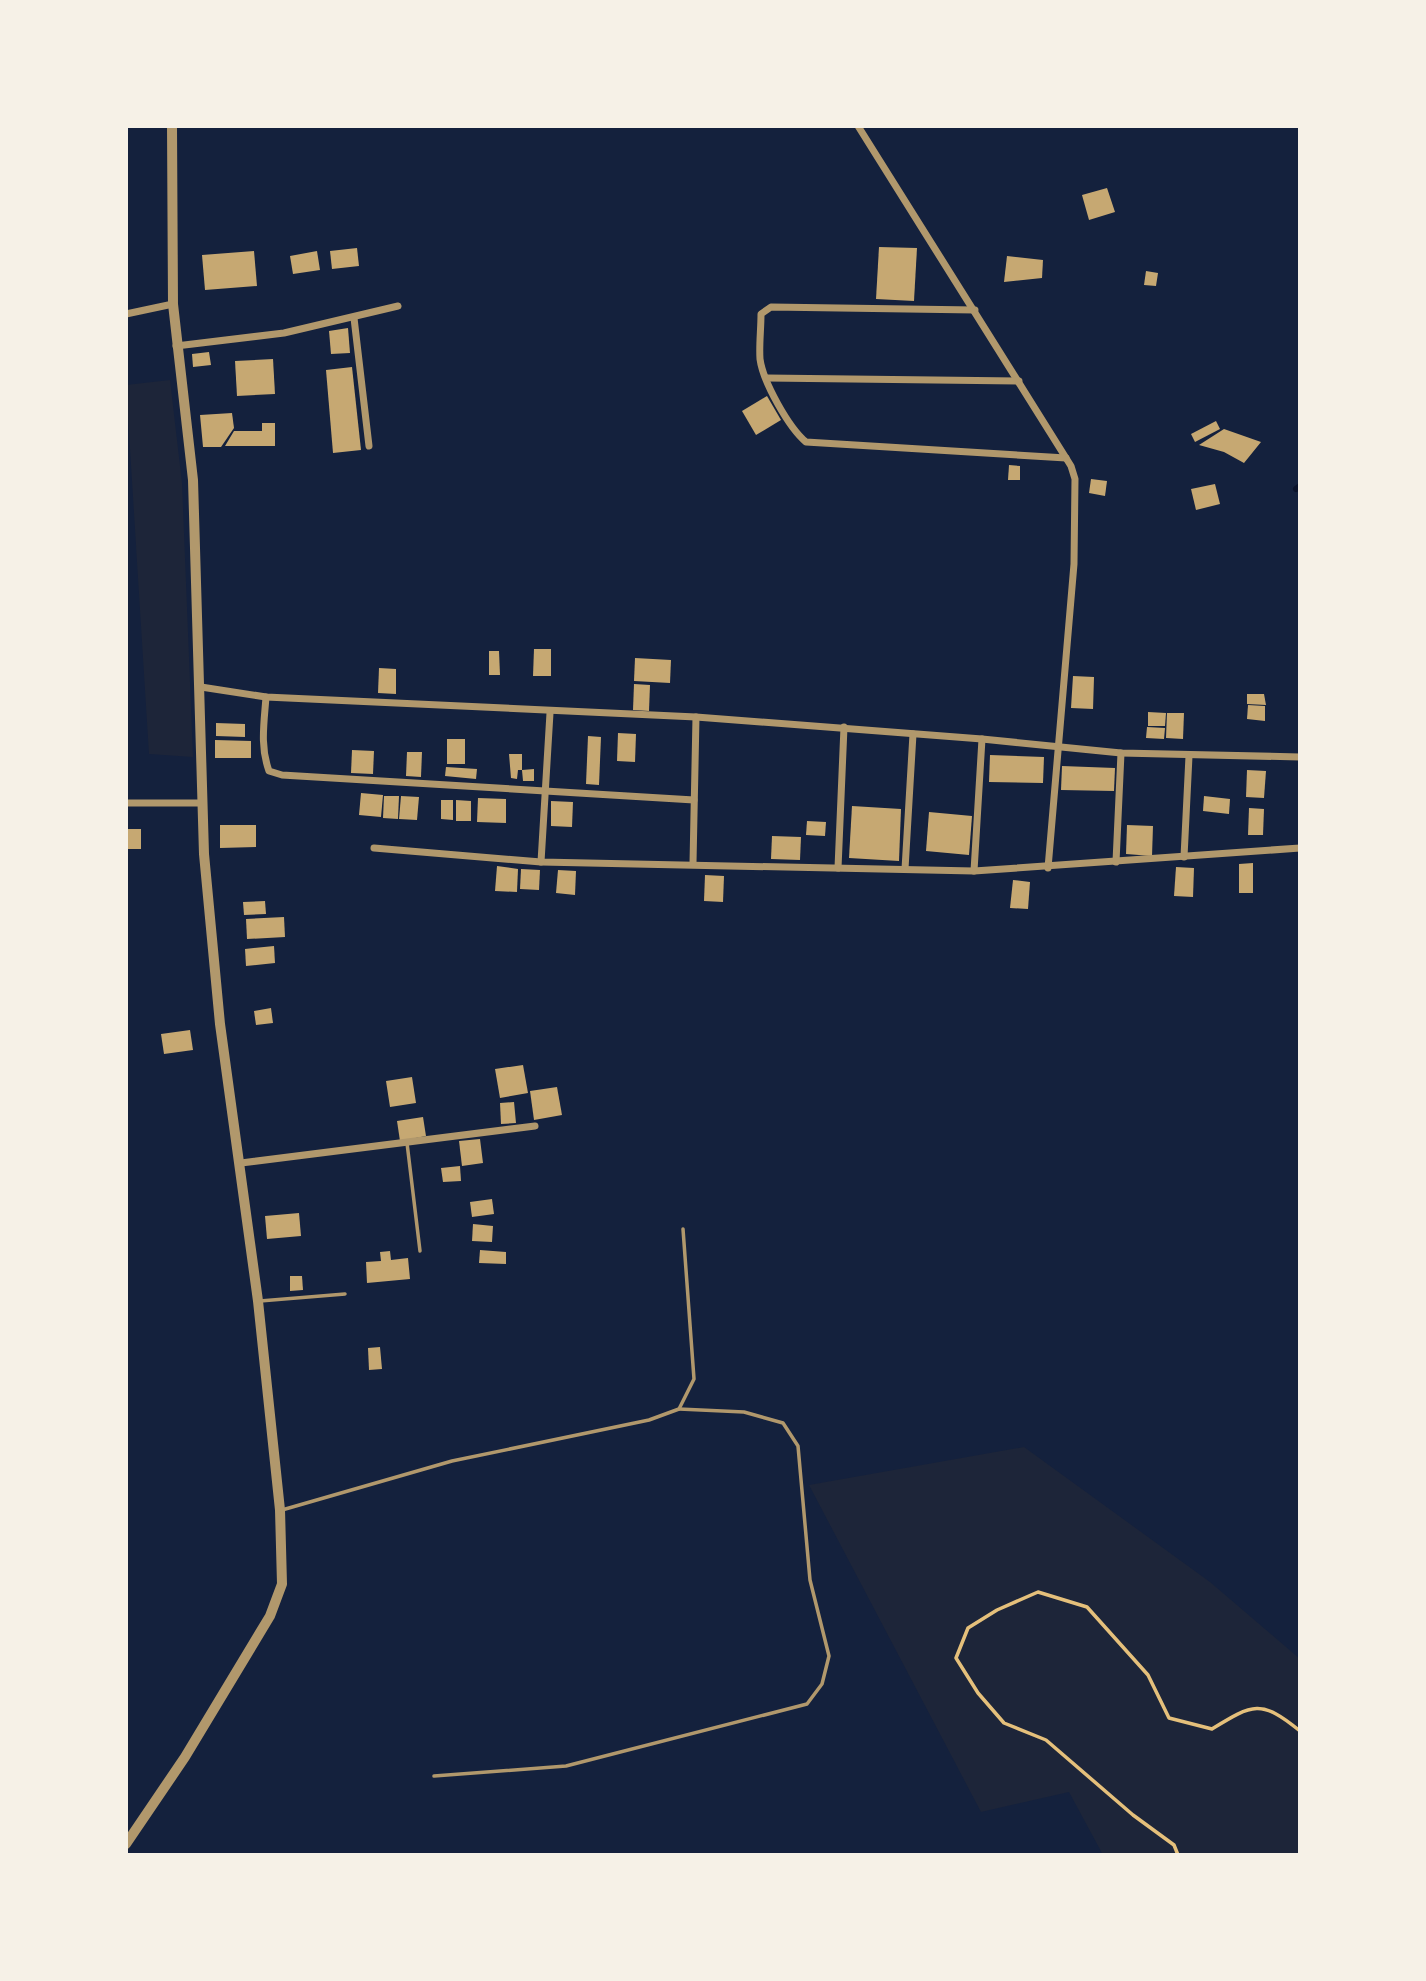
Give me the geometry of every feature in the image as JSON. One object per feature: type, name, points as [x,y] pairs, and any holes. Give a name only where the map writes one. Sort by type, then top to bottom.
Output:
[{"type":"street","points":[[126,1844],[184,1757],[270,1616],[282,1584],[280,1510],[258,1301],[220,1024],[204,854],[193,480],[173,304],[172,126]]},
{"type":"street","points":[[858,126],[1066,458],[1075,479],[1075,547],[1048,868]]},
{"type":"street","points":[[126,314],[173,304]]},
{"type":"street","points":[[176,346],[251,339],[398,306]]},
{"type":"street","points":[[975,310],[771,307],[761,314],[761,361],[767,378],[797,434],[806,442],[1066,458]]},
{"type":"street","points":[[354,318],[369,446]]},
{"type":"street","points":[[767,378],[1018,381]]},
{"type":"street","points":[[201,687],[266,697],[550,713],[696,717],[844,727],[1121,753],[1300,757]]},
{"type":"street","points":[[266,697],[262,743],[269,771],[544,792],[694,800]]},
{"type":"street","points":[[541,862],[550,713]]},
{"type":"street","points":[[694,863],[696,717]]},
{"type":"street","points":[[838,868],[844,727]]},
{"type":"street","points":[[905,869],[913,734]]},
{"type":"street","points":[[974,871],[982,739]]},
{"type":"street","points":[[1116,862],[1121,753]]},
{"type":"street","points":[[1184,857],[1189,755]]},
{"type":"street","points":[[126,803],[202,803]]},
{"type":"street","points":[[374,848],[541,862],[694,863],[974,871],[1048,868],[1300,848]]},
{"type":"street","points":[[241,1163],[535,1126]]},
{"type":"lane","points":[[407,1143],[421,1251]]},
{"type":"lane","points":[[679,1409],[694,1379],[682,1229]]},
{"type":"lane","points":[[258,1301],[345,1294]]},
{"type":"lane","points":[[280,1510],[452,1461],[649,1420],[679,1409],[744,1412],[783,1423],[798,1446],[810,1580],[829,1656],[822,1684],[807,1704],[566,1766],[434,1776]]},
{"type":"path","points":[[1178,1855],[1174,1845],[1133,1815],[1046,1740],[1004,1723],[978,1693],[956,1658],[968,1628],[997,1610],[1038,1592],[1087,1607],[1148,1675],[1170,1718],[1212,1729],[1246,1708],[1276,1711],[1300,1731]]},
{"type":"shaded area","points":[[170,380],[182,483],[193,757],[149,754],[126,385]]},
{"type":"shaded area","points":[[1024,1447],[1210,1582],[1300,1659],[1300,1855],[1103,1855],[1069,1792],[981,1812],[809,1485]]},
{"type":"building","points":[[1107,188],[1115,212],[1089,220],[1082,195]]},
{"type":"building","points":[[879,247],[917,248],[914,301],[876,299]]},
{"type":"building","points":[[357,248],[359,266],[332,269],[330,251]]},
{"type":"building","points":[[254,251],[257,286],[205,290],[202,255]]},
{"type":"building","points":[[317,251],[320,270],[293,274],[290,256]]},
{"type":"building","points":[[1007,256],[1043,260],[1042,278],[1004,282]]},
{"type":"building","points":[[1146,271],[1158,273],[1156,286],[1144,285]]},
{"type":"building","points":[[348,328],[350,353],[331,354],[329,331]]},
{"type":"building","points":[[209,352],[211,365],[193,367],[192,354]]},
{"type":"building","points":[[273,359],[275,394],[237,396],[235,361]]},
{"type":"building","points":[[352,367],[361,450],[333,453],[326,370]]},
{"type":"building","points":[[767,396],[781,420],[756,435],[742,411]]},
{"type":"building","points":[[232,413],[234,428],[221,447],[203,447],[200,415]]},
{"type":"building","points":[[1216,421],[1220,429],[1195,442],[1191,434]]},
{"type":"building","points":[[262,423],[275,423],[275,446],[225,446],[234,431],[262,431]]},
{"type":"building","points":[[1224,429],[1261,442],[1244,463],[1224,452],[1199,445]]},
{"type":"building","points":[[1009,465],[1020,466],[1020,480],[1008,480]]},
{"type":"building","points":[[1091,479],[1107,481],[1105,496],[1089,493]]},
{"type":"building","points":[[1215,484],[1220,504],[1196,510],[1191,489]]},
{"type":"building","points":[[534,649],[551,649],[551,676],[533,676]]},
{"type":"building","points":[[489,651],[499,651],[500,675],[489,675]]},
{"type":"building","points":[[635,658],[671,660],[670,683],[634,681]]},
{"type":"building","points":[[379,668],[396,669],[396,694],[378,693]]},
{"type":"building","points":[[1073,676],[1094,677],[1093,709],[1071,708]]},
{"type":"building","points":[[634,684],[650,685],[649,711],[633,710]]},
{"type":"building","points":[[1247,694],[1264,694],[1266,705],[1247,704]]},
{"type":"building","points":[[1248,705],[1265,706],[1265,721],[1247,719]]},
{"type":"building","points":[[1148,712],[1166,713],[1165,726],[1148,726]]},
{"type":"building","points":[[1167,713],[1184,713],[1183,739],[1166,738]]},
{"type":"building","points":[[216,723],[245,724],[245,737],[216,736]]},
{"type":"building","points":[[1147,727],[1165,728],[1164,739],[1146,738]]},
{"type":"building","points":[[618,733],[636,734],[635,762],[617,761]]},
{"type":"building","points":[[588,736],[601,737],[599,785],[586,784]]},
{"type":"building","points":[[447,739],[465,739],[465,764],[447,764]]},
{"type":"building","points":[[215,740],[251,741],[251,758],[215,758]]},
{"type":"building","points":[[352,750],[374,751],[373,774],[351,773]]},
{"type":"building","points":[[407,752],[422,752],[421,777],[406,776]]},
{"type":"building","points":[[509,754],[522,754],[522,770],[518,770],[517,779],[511,778]]},
{"type":"building","points":[[990,755],[1044,757],[1043,783],[989,782]]},
{"type":"building","points":[[1062,766],[1115,768],[1114,791],[1061,790]]},
{"type":"building","points":[[446,767],[477,769],[476,779],[445,776]]},
{"type":"building","points":[[534,769],[534,781],[523,781],[522,770]]},
{"type":"building","points":[[1247,770],[1266,771],[1264,798],[1246,797]]},
{"type":"building","points":[[361,793],[383,795],[381,817],[359,815]]},
{"type":"building","points":[[384,796],[399,796],[398,819],[383,818]]},
{"type":"building","points":[[401,796],[419,797],[417,820],[399,819]]},
{"type":"building","points":[[1204,796],[1230,799],[1229,814],[1203,811]]},
{"type":"building","points":[[478,798],[506,799],[506,823],[477,822]]},
{"type":"building","points":[[441,800],[453,800],[453,820],[441,819]]},
{"type":"building","points":[[456,800],[471,801],[471,821],[456,821]]},
{"type":"building","points":[[551,801],[573,802],[572,827],[551,826]]},
{"type":"building","points":[[852,806],[901,809],[899,861],[849,858]]},
{"type":"building","points":[[1249,808],[1264,809],[1263,835],[1248,835]]},
{"type":"building","points":[[929,812],[972,816],[969,855],[926,851]]},
{"type":"building","points":[[807,821],[826,822],[825,836],[806,835]]},
{"type":"building","points":[[220,825],[256,825],[256,847],[220,848]]},
{"type":"building","points":[[1127,825],[1153,826],[1152,856],[1126,854]]},
{"type":"building","points":[[127,829],[141,829],[141,849],[127,849]]},
{"type":"building","points":[[772,836],[801,837],[800,860],[771,859]]},
{"type":"building","points":[[1253,863],[1253,893],[1239,893],[1239,864]]},
{"type":"building","points":[[497,866],[518,869],[517,892],[495,891]]},
{"type":"building","points":[[1176,867],[1194,868],[1193,897],[1174,896]]},
{"type":"building","points":[[521,869],[540,870],[539,890],[520,889]]},
{"type":"building","points":[[558,870],[576,871],[575,895],[556,893]]},
{"type":"building","points":[[705,875],[724,876],[723,902],[704,901]]},
{"type":"building","points":[[1013,880],[1030,882],[1028,909],[1010,908]]},
{"type":"building","points":[[265,901],[266,914],[244,915],[243,902]]},
{"type":"building","points":[[284,917],[285,937],[247,939],[246,919]]},
{"type":"building","points":[[274,946],[275,963],[246,966],[245,949]]},
{"type":"building","points":[[271,1008],[273,1023],[256,1025],[254,1011]]},
{"type":"building","points":[[190,1030],[193,1050],[164,1054],[161,1034]]},
{"type":"building","points":[[523,1065],[528,1093],[500,1098],[495,1069]]},
{"type":"building","points":[[412,1077],[416,1103],[390,1107],[386,1081]]},
{"type":"building","points":[[557,1087],[562,1115],[534,1120],[530,1091]]},
{"type":"building","points":[[514,1102],[516,1123],[501,1124],[500,1103]]},
{"type":"building","points":[[423,1117],[426,1136],[400,1141],[397,1121]]},
{"type":"building","points":[[480,1139],[483,1163],[462,1166],[459,1141]]},
{"type":"building","points":[[460,1166],[461,1181],[443,1182],[441,1168]]},
{"type":"building","points":[[492,1199],[494,1214],[472,1217],[470,1202]]},
{"type":"building","points":[[299,1213],[301,1236],[267,1239],[265,1216]]},
{"type":"building","points":[[473,1224],[493,1226],[492,1242],[472,1241]]},
{"type":"building","points":[[480,1250],[506,1252],[506,1264],[479,1263]]},
{"type":"building","points":[[390,1251],[391,1260],[408,1258],[410,1279],[367,1283],[366,1262],[381,1261],[380,1252]]},
{"type":"building","points":[[290,1276],[302,1276],[303,1290],[290,1291]]},
{"type":"building","points":[[380,1347],[382,1369],[369,1370],[368,1348]]},
{"type":"waterway","points":[[1296,489],[1300,486]]}]
